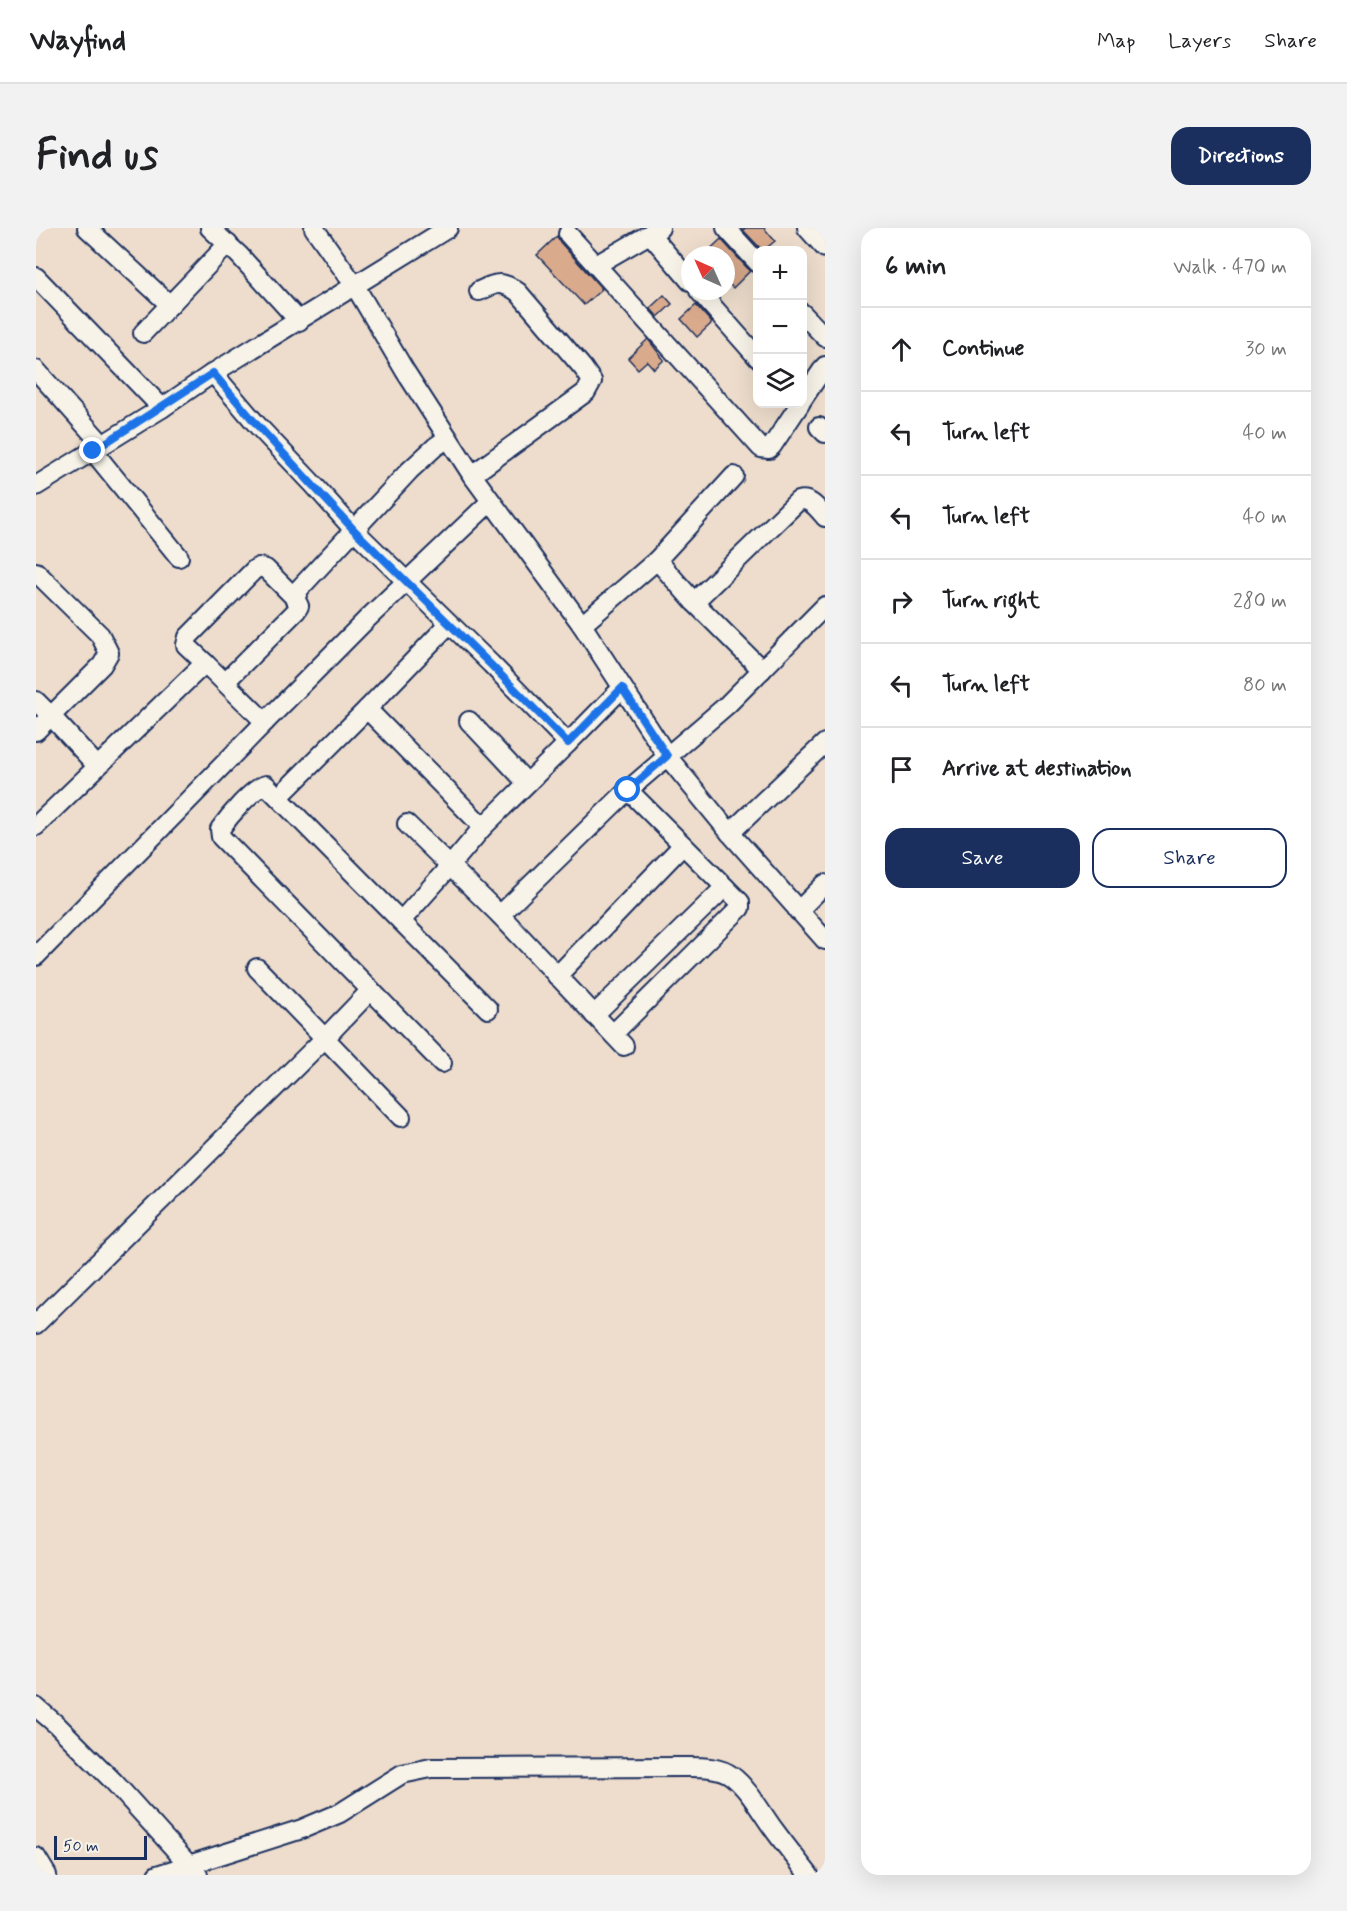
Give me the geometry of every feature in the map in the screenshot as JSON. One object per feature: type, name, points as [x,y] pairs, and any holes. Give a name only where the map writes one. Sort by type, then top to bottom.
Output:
[{"type":"street","points":[[87,228],[170,305]]},
{"type":"street","points":[[210,228],[228,244],[299,321]]},
{"type":"street","points":[[314,228],[355,286],[405,371],[490,502],[582,625],[667,756],[730,833],[825,940]]},
{"type":"street","points":[[36,486],[162,408],[213,373],[448,228]]},
{"type":"street","points":[[726,228],[753,258]]},
{"type":"street","points":[[807,228],[825,248]]},
{"type":"street","points":[[596,265],[655,231],[681,267]]},
{"type":"street","points":[[568,234],[761,448],[769,449],[772,446],[797,408]]},
{"type":"street","points":[[142,333],[228,244]]},
{"type":"street","points":[[36,277],[162,408]]},
{"type":"street","points":[[472,475],[586,392],[592,381],[518,292],[499,283],[479,291]]},
{"type":"street","points":[[707,300],[754,354]]},
{"type":"street","points":[[807,318],[825,337]]},
{"type":"street","points":[[807,393],[825,366]]},
{"type":"street","points":[[36,370],[98,447],[180,557]]},
{"type":"street","points":[[213,373],[258,426],[354,530],[568,743]]},
{"type":"street","points":[[295,598],[300,588],[409,471],[448,438]]},
{"type":"street","points":[[582,625],[657,560],[734,476]]},
{"type":"street","points":[[694,602],[798,501],[807,500],[825,517]]},
{"type":"street","points":[[36,956],[406,581],[490,502]]},
{"type":"street","points":[[657,560],[694,602],[762,670]]},
{"type":"street","points":[[225,682],[296,612],[299,606],[295,598],[266,569],[259,567],[255,569],[188,638],[186,645],[265,722]]},
{"type":"street","points":[[36,572],[100,635],[109,653],[102,665],[36,731]]},
{"type":"street","points":[[500,915],[628,790],[727,705],[825,606]]},
{"type":"street","points":[[279,796],[449,624]]},
{"type":"street","points":[[36,825],[205,663]]},
{"type":"street","points":[[401,921],[483,827],[622,688]]},
{"type":"street","points":[[36,701],[97,766]]},
{"type":"street","points":[[367,709],[483,827]]},
{"type":"street","points":[[469,722],[527,783]]},
{"type":"street","points":[[730,833],[825,743]]},
{"type":"street","points":[[442,1063],[221,837],[220,829],[225,822],[258,788],[266,785],[488,1010]]},
{"type":"street","points":[[407,824],[500,915],[618,1040],[740,908],[740,902],[628,790]]},
{"type":"street","points":[[557,976],[683,845]]},
{"type":"street","points":[[798,910],[825,884]]},
{"type":"street","points":[[594,1015],[725,887]]},
{"type":"street","points":[[257,968],[401,1117]]},
{"type":"street","points":[[36,1323],[371,990]]},
{"type":"street","points":[[36,1707],[114,1782],[193,1870]]},
{"type":"street","points":[[157,1875],[193,1870],[302,1829],[340,1813],[402,1774],[416,1770],[431,1768],[694,1767],[721,1770],[733,1776],[747,1791],[775,1832],[809,1875]]},
{"type":"street","points":[[36,1857],[47,1875]]},
{"type":"building","points":[[764,228],[775,241],[769,246],[758,246],[743,230]]},
{"type":"building","points":[[557,236],[602,289],[584,305],[537,255]]},
{"type":"building","points":[[721,239],[727,246],[714,246]]},
{"type":"building","points":[[735,254],[750,271],[735,286]]},
{"type":"building","points":[[664,295],[672,304],[658,317],[650,308]]},
{"type":"building","points":[[696,305],[712,323],[697,337],[681,319]]},
{"type":"building","points":[[648,339],[664,360],[654,369],[647,361],[638,369],[628,358]]},
{"type":"route","points":[[93,451],[213,373],[258,426],[354,530],[568,743],[622,688],[667,756],[628,790]]}]
